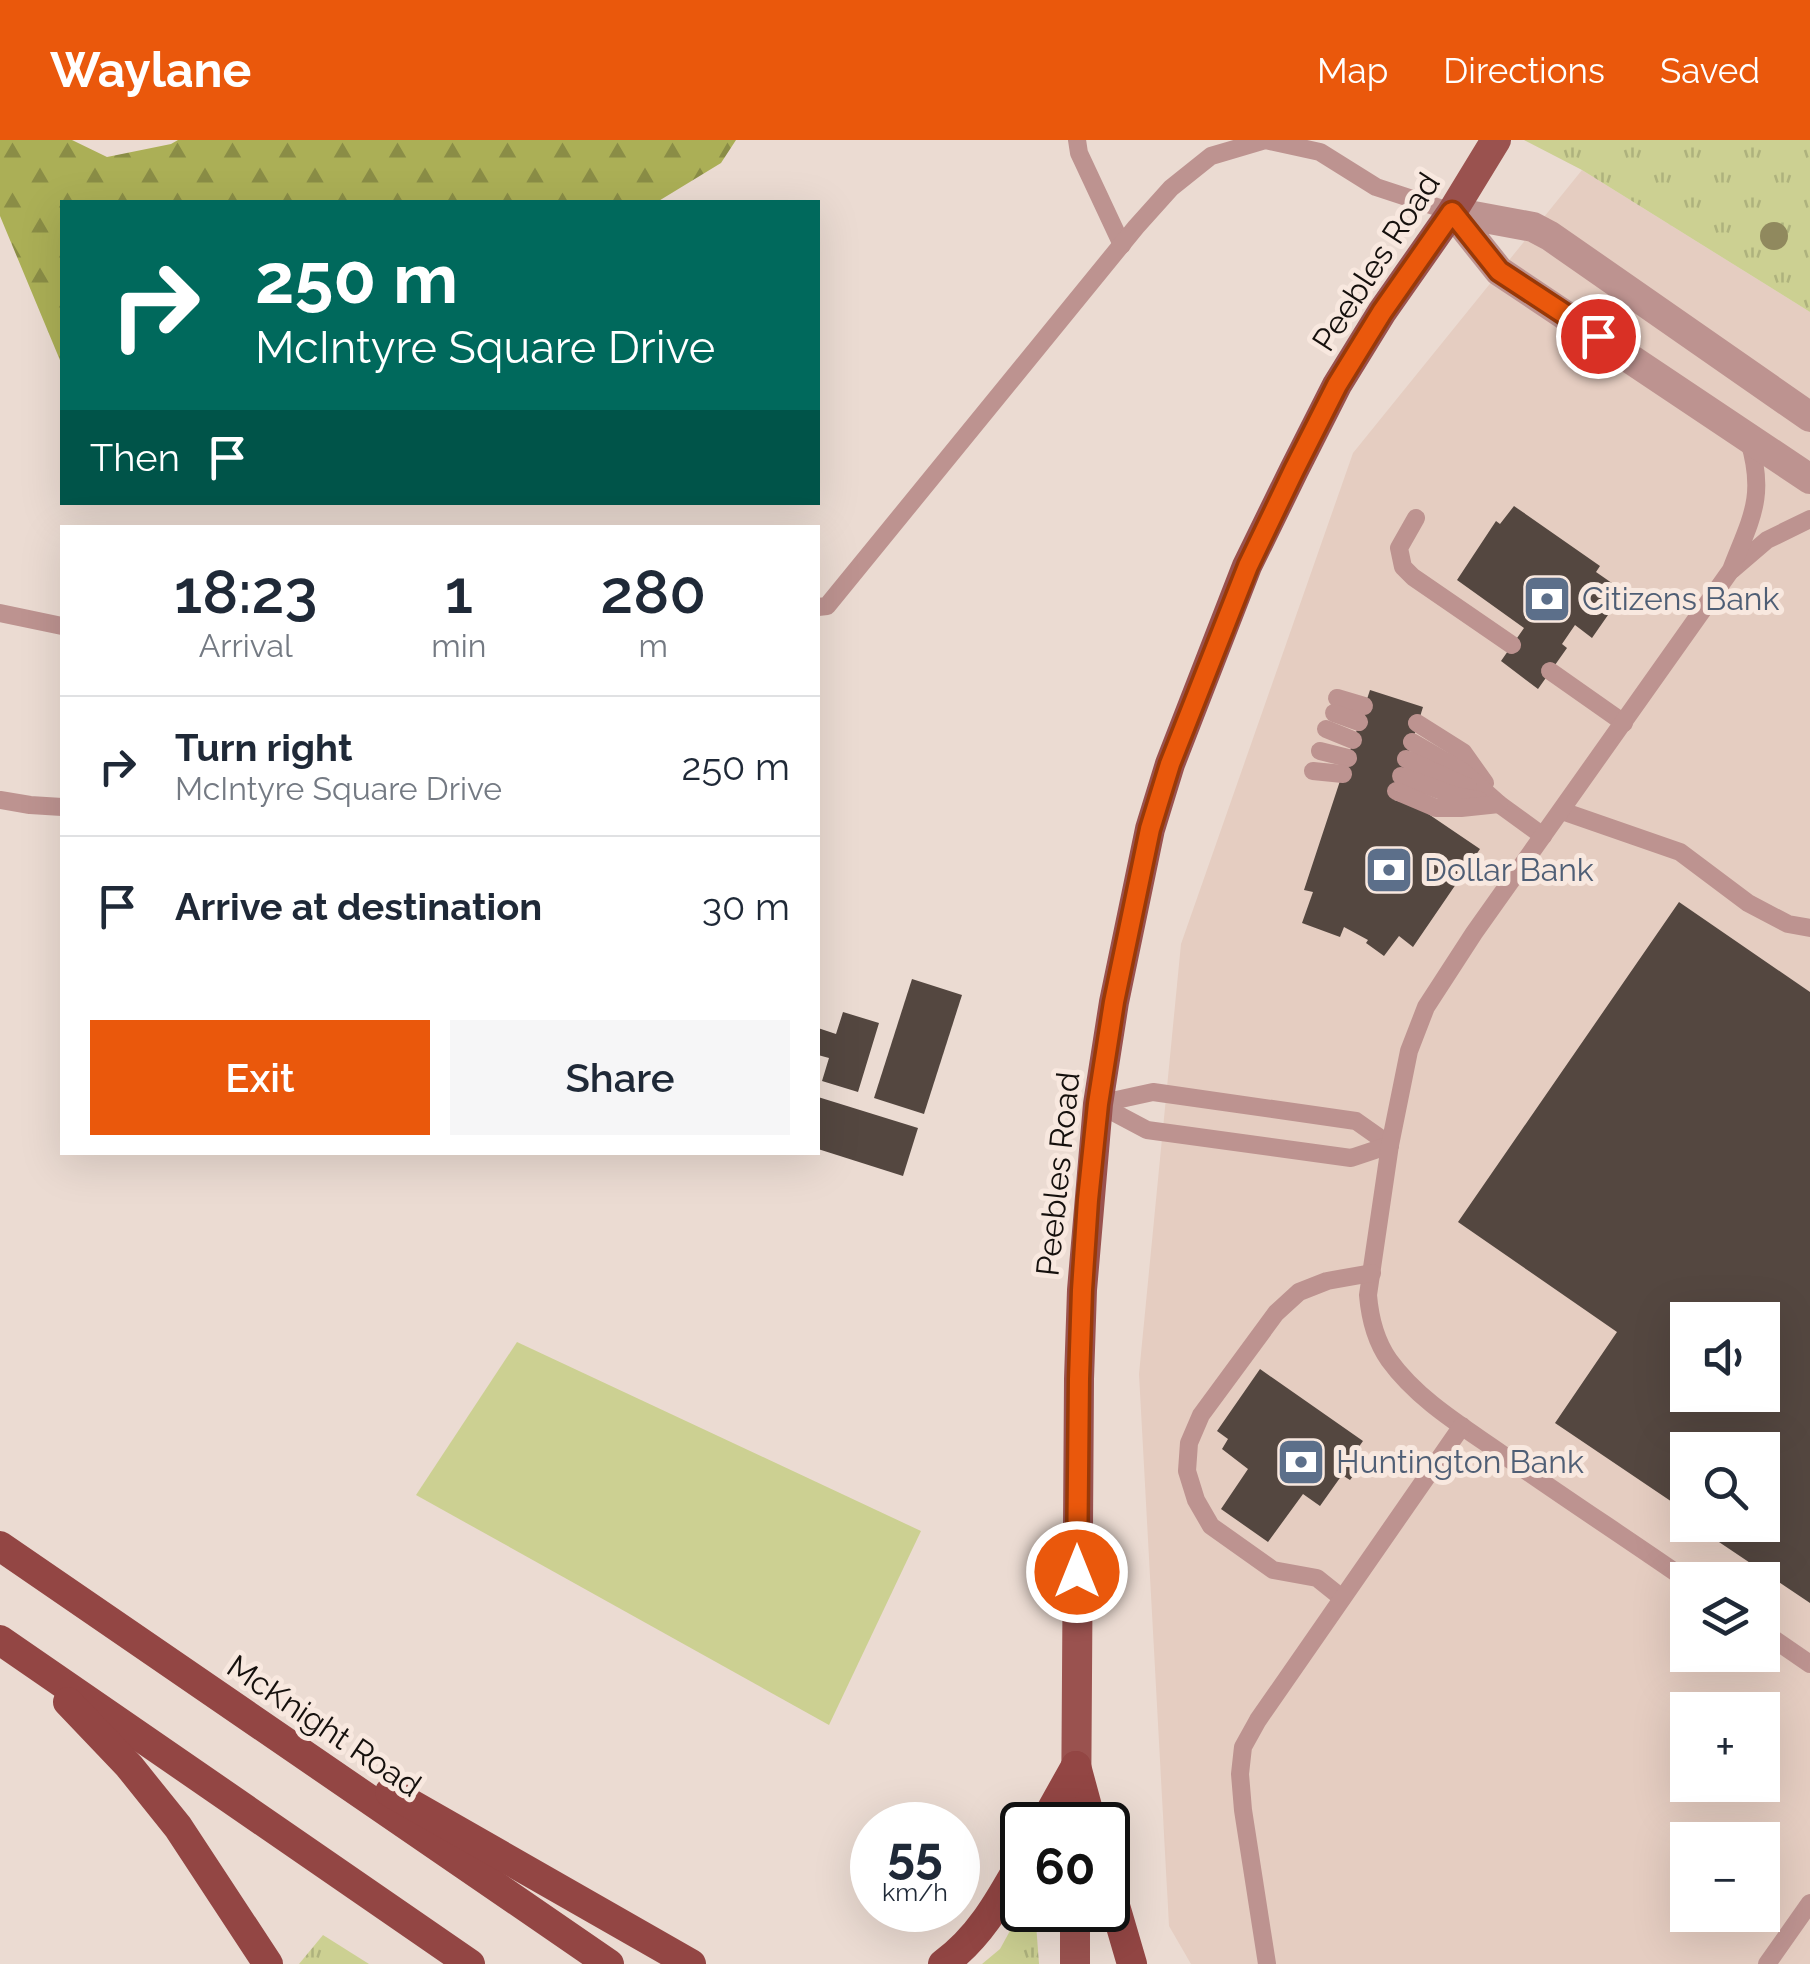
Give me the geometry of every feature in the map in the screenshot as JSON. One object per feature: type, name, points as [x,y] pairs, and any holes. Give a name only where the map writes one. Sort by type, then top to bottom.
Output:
[{"type":"highway","name":"McKnight Road","points":[[0,1546],[608,1964]]},
{"type":"highway","points":[[0,1640],[470,1964]]},
{"type":"highway","points":[[29,1660],[154,1795],[268,1964]]},
{"type":"highway","points":[[205,1687],[691,1964]]},
{"type":"highway","points":[[1055,1802],[1076,1766]]},
{"type":"highway","points":[[1076,1766],[1086,1802]]},
{"type":"highway","points":[[943,1964],[976,1935],[1000,1899]]},
{"type":"highway","points":[[1123,1932],[1132,1964]]},
{"type":"main road","name":"Peebles Road","points":[[1076,1802],[1081,1308],[1098,1104],[1117,984],[1150,829],[1170,764],[1241,582],[1294,470],[1337,385],[1496,140]]},
{"type":"main road","points":[[1075,1964],[1076,1932]]},
{"type":"street","points":[[1452,212],[1533,227],[1810,417]]},
{"type":"street","points":[[1452,212],[1499,271],[1810,479]]},
{"type":"lane","points":[[1077,140],[1079,154],[1122,245]]},
{"type":"lane","points":[[820,607],[828,606],[1171,188],[1211,156],[1265,140],[1320,152],[1376,186],[1452,212]]},
{"type":"lane","points":[[1670,1568],[1425,1398],[1382,1349],[1370,1317],[1368,1295],[1408,1052],[1426,1007],[1474,933],[1732,570],[1754,512],[1758,489],[1749,440]]},
{"type":"lane","points":[[1416,518],[1398,548],[1403,567],[1512,645]]},
{"type":"lane","points":[[1732,570],[1768,540],[1810,519]]},
{"type":"lane","points":[[0,613],[60,626]]},
{"type":"lane","points":[[1550,671],[1624,723]]},
{"type":"lane","points":[[1353,740],[1332,713],[1353,740]]},
{"type":"lane","points":[[1320,751],[1353,740]]},
{"type":"lane","points":[[1314,771],[1353,740]]},
{"type":"lane","points":[[1406,758],[1464,752],[1499,804]]},
{"type":"lane","points":[[1406,758],[1499,804],[1544,836]]},
{"type":"lane","points":[[1406,758],[1436,808],[1499,804]]},
{"type":"lane","points":[[0,800],[60,807]]},
{"type":"lane","points":[[1562,811],[1680,852],[1748,902],[1788,924],[1810,928]]},
{"type":"lane","points":[[1098,1104],[1152,1092],[1356,1120],[1390,1145]]},
{"type":"lane","points":[[1098,1104],[1147,1130],[1351,1158],[1390,1145]]},
{"type":"lane","points":[[1342,1598],[1318,1578],[1273,1570],[1210,1526],[1187,1472],[1189,1443],[1201,1415],[1276,1312],[1299,1292],[1326,1282],[1372,1274]]},
{"type":"lane","points":[[1267,1964],[1243,1810],[1240,1774],[1244,1747],[1258,1720],[1462,1426]]},
{"type":"lane","points":[[1780,1643],[1810,1664]]},
{"type":"lane","points":[[1767,1964],[1810,1902]]},
{"type":"shaded area","points":[[1582,170],[1810,312],[1810,1964],[1191,1964],[1169,1926],[1139,1374],[1181,944],[1353,453]]},
{"type":"green space","points":[[0,140],[72,140],[107,157],[178,140],[736,140],[721,163],[660,200],[60,200],[60,360],[0,216]]},
{"type":"green space","points":[[1524,140],[1810,140],[1810,312],[1582,170]]},
{"type":"green space","points":[[517,1342],[921,1531],[829,1725],[416,1495]]},
{"type":"green space","points":[[1009,1932],[1037,1932],[1039,1964],[982,1964],[1000,1949]]},
{"type":"green space","points":[[323,1935],[369,1964],[299,1964]]},
{"type":"building","name":"Citizens Bank","points":[[1514,506],[1600,566],[1596,572],[1619,588],[1603,611],[1608,615],[1592,638],[1575,625],[1562,644],[1567,648],[1538,689],[1501,661],[1524,628],[1457,580],[1496,521],[1500,524]]},
{"type":"building","name":"Dollar Bank","points":[[1370,690],[1423,707],[1394,800],[1418,807],[1480,849],[1413,947],[1399,936],[1384,956],[1366,943],[1368,940],[1344,927],[1340,937],[1302,923],[1313,892],[1304,890]]},
{"type":"building","points":[[1679,902],[1810,992],[1810,1603],[1780,1583],[1780,1562],[1749,1562],[1719,1542],[1780,1542],[1780,1432],[1670,1432],[1670,1501],[1555,1423],[1617,1332],[1458,1222]]},
{"type":"building","points":[[912,979],[962,995],[924,1114],[874,1098]]},
{"type":"building","points":[[843,1012],[879,1023],[858,1092],[822,1081],[829,1058],[820,1056],[820,1029],[836,1034]]},
{"type":"building","points":[[820,1098],[918,1128],[903,1176],[820,1150]]},
{"type":"building","name":"Huntington Bank","points":[[1260,1369],[1363,1441],[1358,1448],[1368,1456],[1350,1480],[1342,1475],[1320,1506],[1303,1494],[1268,1542],[1221,1509],[1248,1469],[1222,1449],[1228,1439],[1217,1431]]},
{"type":"place","name":"Citizens Bank","points":[[1547,599]]},
{"type":"place","name":"Dollar Bank","points":[[1389,870]]},
{"type":"place","name":"Huntington Bank","points":[[1301,1462]]},
{"type":"route","points":[[1077,1572],[1082,1290],[1098,1104],[1114,1002],[1150,829],[1170,764],[1248,566],[1337,385],[1452,212],[1499,271],[1598,336]]}]
